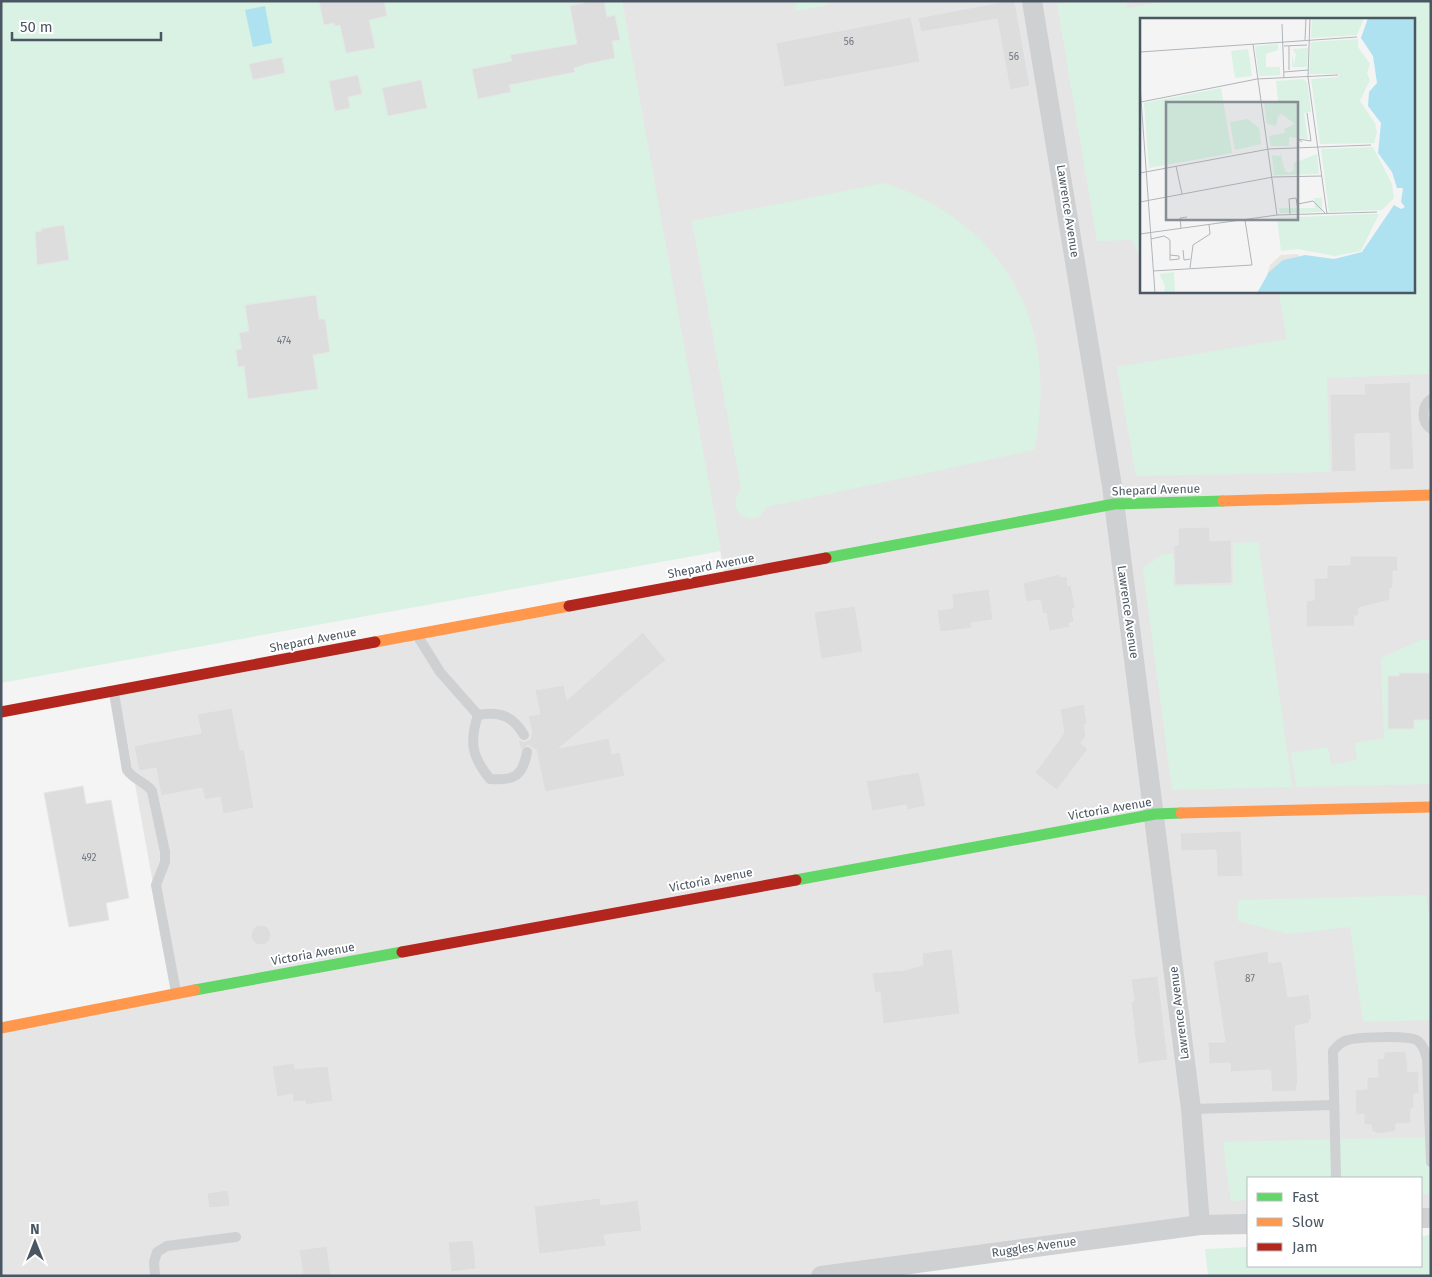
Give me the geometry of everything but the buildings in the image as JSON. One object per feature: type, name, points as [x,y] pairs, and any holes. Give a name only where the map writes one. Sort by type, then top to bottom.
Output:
[{"type":"street","name":"Lawrence Avenue","points":[[1032,1],[1114,504],[1155,814],[1190,1109],[1200,1225]]},
{"type":"street","name":"Shepard Avenue","points":[[1,712],[1114,504],[1431,495]]},
{"type":"street","name":"Victoria Avenue","points":[[1,1028],[176,993],[1155,814],[1431,807]]},
{"type":"street","name":"Ruggles Avenue","points":[[821,1276],[854,1274],[1200,1225],[1247,1224]]},
{"type":"lane","points":[[1431,398],[1424,410],[1424,420],[1431,429]]},
{"type":"lane","points":[[416,635],[440,672],[478,715]]},
{"type":"lane","points":[[114,691],[127,770],[131,777],[146,785],[152,791],[165,852],[165,862],[156,885],[176,993]]},
{"type":"lane","points":[[478,715],[494,712],[507,716],[518,724],[524,735]]},
{"type":"lane","points":[[478,715],[472,734],[474,750],[479,766],[490,779],[506,780],[518,774],[525,765],[528,752]]},
{"type":"lane","points":[[1336,1177],[1333,1052],[1339,1044],[1348,1040],[1407,1037],[1417,1040],[1423,1047],[1426,1059],[1431,1162]]},
{"type":"lane","points":[[1190,1109],[1333,1106]]},
{"type":"lane","points":[[155,1276],[154,1262],[157,1252],[167,1246],[236,1236]]},
{"type":"shaded area","points":[[622,1],[1431,1],[1431,1218],[1422,1218],[1422,1177],[1247,1177],[1247,1224],[821,1276],[1,1276],[1,1028],[173,994],[118,690],[725,577],[653,183]]},
{"type":"green space","points":[[1,1],[622,1],[721,551],[1,683]]},
{"type":"green space","points":[[795,1],[828,1],[828,5],[796,11]]},
{"type":"green space","points":[[1071,1],[1126,1],[1127,8],[1167,1],[1431,1],[1431,374],[1327,378],[1330,472],[1136,476],[1117,367],[1287,339],[1279,293],[1414,292],[1414,18],[1140,18],[1140,258],[1132,240],[1097,241],[1057,4]]},
{"type":"green space","points":[[884,183],[926,201],[962,224],[992,252],[1014,285],[1030,322],[1039,362],[1040,405],[1034,450],[767,507],[759,517],[752,518],[741,515],[736,506],[736,501],[741,489],[692,221]]},
{"type":"green space","points":[[1258,542],[1292,787],[1172,790],[1143,568],[1163,554],[1173,554],[1174,586],[1233,585],[1233,543]]},
{"type":"green space","points":[[1423,639],[1431,641],[1431,784],[1296,787],[1291,753],[1328,747],[1331,765],[1357,760],[1355,743],[1384,738],[1381,658]]},
{"type":"green space","points":[[1426,895],[1431,926],[1431,1020],[1363,1022],[1350,927],[1289,934],[1238,921],[1238,900]]},
{"type":"green space","points":[[1431,1137],[1431,1194],[1422,1194],[1422,1177],[1247,1177],[1247,1200],[1231,1201],[1223,1142]]},
{"type":"green space","points":[[1431,1235],[1431,1276],[1208,1276],[1205,1249],[1247,1247],[1247,1267],[1422,1267],[1422,1236]]},
{"type":"water","points":[[265,6],[272,43],[253,47],[245,10]]},
{"type":"traffic: fast","points":[[826,558],[1114,504],[1223,501]]},
{"type":"traffic: fast","points":[[796,880],[1155,814],[1181,813]]},
{"type":"traffic: fast","points":[[195,990],[402,952]]},
{"type":"traffic: slow","points":[[1223,501],[1431,495]]},
{"type":"traffic: slow","points":[[375,642],[569,606]]},
{"type":"traffic: slow","points":[[1181,813],[1431,807]]},
{"type":"traffic: slow","points":[[1,1028],[195,990]]},
{"type":"traffic: jam","points":[[569,606],[826,558]]},
{"type":"traffic: jam","points":[[1,712],[375,642]]},
{"type":"traffic: jam","points":[[402,952],[796,880]]}]
